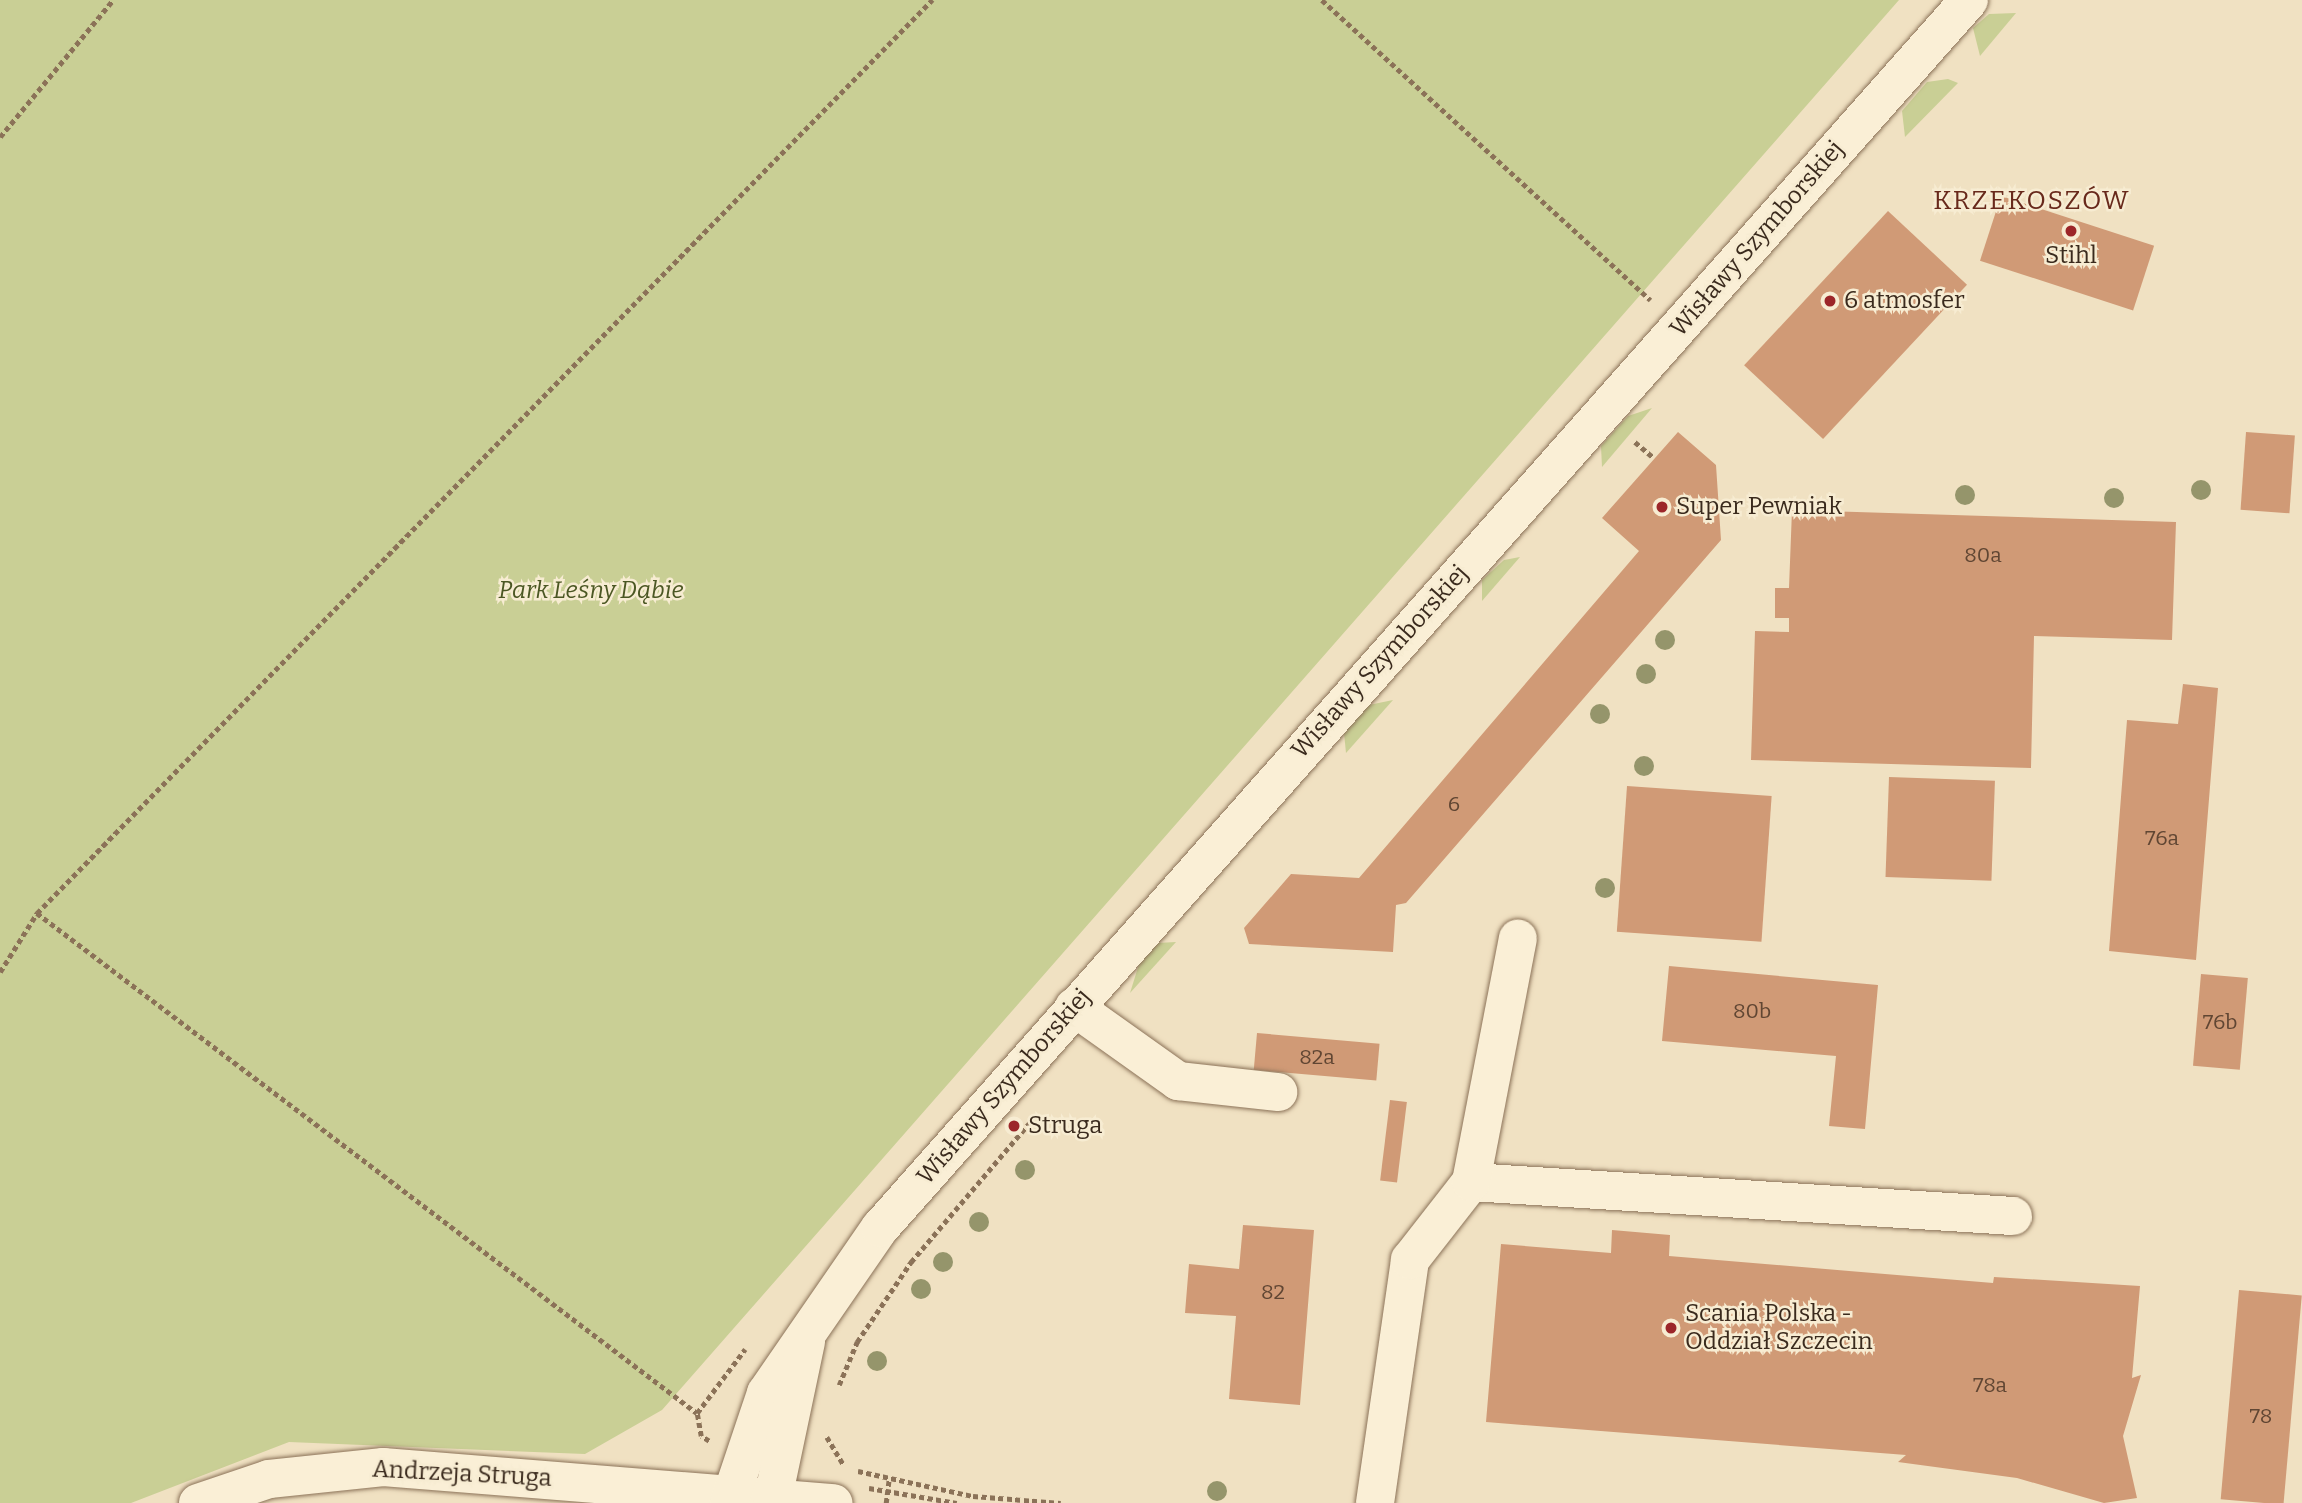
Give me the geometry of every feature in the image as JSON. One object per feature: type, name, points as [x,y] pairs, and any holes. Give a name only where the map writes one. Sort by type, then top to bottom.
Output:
[{"type":"street","name":"Wisławy Szymborskiej","points":[[729,1497],[766,1393],[880,1228],[1969,0]]},
{"type":"street","points":[[1375,1503],[1410,1261],[1471,1182],[1518,938]]},
{"type":"street","points":[[1074,1007],[1178,1081],[1278,1092]]},
{"type":"street","points":[[1471,1182],[2013,1216]]},
{"type":"street","name":"Wisławy Szymborskiej","points":[[774,1500],[807,1337]]},
{"type":"street","name":"Andrzeja Struga","points":[[198,1503],[268,1479],[383,1467],[774,1500],[845,1493]]},
{"type":"path","points":[[0,137],[113,0]]},
{"type":"path","points":[[0,972],[37,914],[932,0]]},
{"type":"path","points":[[1322,0],[1680,327]]},
{"type":"path","points":[[1634,442],[1654,458]]},
{"type":"path","points":[[37,914],[697,1413]]},
{"type":"path","points":[[835,1396],[884,1300],[1033,1119]]},
{"type":"path","points":[[827,1424],[830,1450],[841,1462],[889,1479],[973,1496],[1061,1503]]},
{"type":"path","points":[[886,1503],[889,1479]]},
{"type":"path","points":[[845,1493],[887,1492],[957,1503]]},
{"type":"green space","name":"Park Leśny Dąbie","points":[[0,0],[1899,0],[662,1410],[585,1454],[289,1442],[131,1503],[0,1503]]},
{"type":"green space","points":[[2016,13],[1980,56],[1973,28],[1989,14]]},
{"type":"green space","points":[[1948,79],[1958,83],[1905,137],[1902,111],[1927,82]]},
{"type":"green space","points":[[1652,408],[1602,467],[1601,446],[1628,416]]},
{"type":"green space","points":[[1520,557],[1482,601],[1482,580],[1504,560]]},
{"type":"green space","points":[[1393,700],[1346,753],[1344,733],[1369,705]]},
{"type":"green space","points":[[1176,942],[1130,993],[1140,961],[1157,943]]},
{"type":"building","points":[[2001,196],[2154,246],[2133,310],[1980,261]]},
{"type":"building","points":[[1888,211],[1967,285],[1823,439],[1744,365]]},
{"type":"building","points":[[1678,432],[1716,465],[1721,540],[1406,903],[1396,905],[1393,952],[1249,944],[1244,928],[1291,874],[1359,878],[1639,551],[1602,518]]},
{"type":"building","points":[[2246,432],[2295,435],[2289,513],[2241,510]]},
{"type":"building","points":[[1792,510],[2176,522],[2172,640],[2034,636],[2031,768],[1751,760],[1755,631],[1789,632],[1789,618],[1775,618],[1775,588],[1789,588]]},
{"type":"building","points":[[2183,684],[2218,688],[2196,960],[2109,951],[2127,720],[2178,724]]},
{"type":"building","points":[[1889,777],[1995,781],[1991,881],[1886,877]]},
{"type":"building","points":[[1627,786],[1772,796],[1761,942],[1617,932]]},
{"type":"building","points":[[1669,966],[1878,985],[1865,1129],[1829,1126],[1836,1056],[1662,1041]]},
{"type":"building","points":[[2201,974],[2248,978],[2240,1070],[2193,1066]]},
{"type":"building","points":[[1257,1033],[1380,1044],[1376,1081],[1254,1070]]},
{"type":"building","points":[[1390,1100],[1407,1102],[1397,1182],[1380,1180]]},
{"type":"building","points":[[1243,1225],[1314,1230],[1300,1405],[1229,1399],[1236,1316],[1185,1313],[1189,1264],[1239,1269]]},
{"type":"building","points":[[1612,1230],[1670,1235],[1669,1256],[1993,1283],[1994,1277],[2140,1286],[2132,1378],[2141,1375],[2123,1436],[2137,1498],[2104,1503],[2017,1478],[1898,1462],[1906,1455],[1486,1422],[1501,1244],[1611,1253]]},
{"type":"building","points":[[2239,1290],[2302,1295],[2284,1503],[2221,1499]]},
{"type":"place","name":"Stihl","points":[[2071,231]]},
{"type":"place","name":"6 atmosfer","points":[[1830,301]]},
{"type":"place","name":"Super Pewniak","points":[[1662,507]]},
{"type":"place","name":"Struga","points":[[1014,1126]]},
{"type":"place","name":"Scania Polska - Oddział Szczecin","points":[[1671,1328]]},
{"type":"district","name":"KRZEKOSZÓW","points":[[2032,201]]}]
